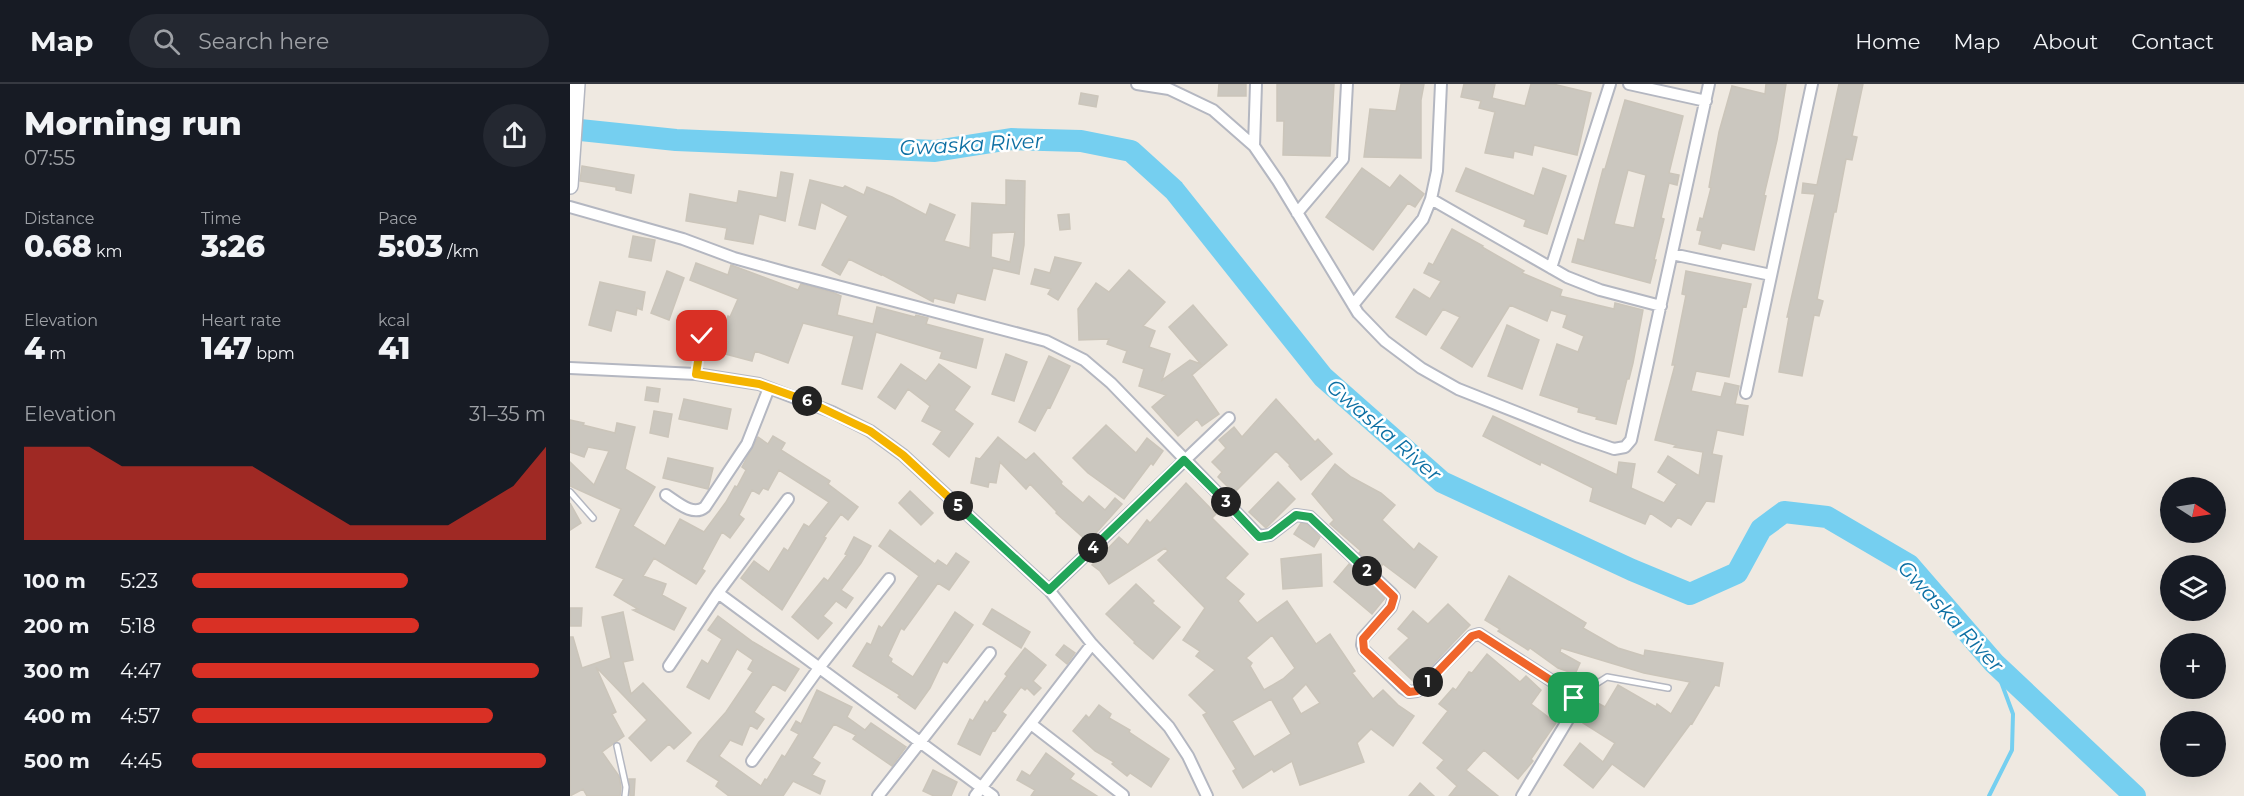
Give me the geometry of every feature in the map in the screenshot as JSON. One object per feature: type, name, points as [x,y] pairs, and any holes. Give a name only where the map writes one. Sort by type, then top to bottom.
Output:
[{"type":"main road","points":[[570,186],[577,84]]},
{"type":"street","points":[[1137,84],[1168,87],[1213,110],[1254,146],[1358,313],[1385,340],[1421,368],[1458,389],[1614,449],[1625,447],[1631,440],[1709,84]]},
{"type":"street","points":[[1254,146],[1256,84]]},
{"type":"street","points":[[1297,213],[1343,159],[1347,84]]},
{"type":"street","points":[[1353,305],[1423,219],[1431,200],[1437,171],[1441,84]]},
{"type":"street","points":[[1551,268],[1610,84]]},
{"type":"street","points":[[1629,84],[1706,101]]},
{"type":"street","points":[[1746,393],[1812,84]]},
{"type":"street","points":[[1431,200],[1567,277],[1600,290],[1661,306]]},
{"type":"street","points":[[570,207],[683,239],[734,258],[1046,340],[1084,360],[1104,377],[1259,537],[1270,535],[1296,515],[1310,517],[1391,593],[1394,597],[1391,607],[1363,639],[1362,645],[1364,650],[1409,692],[1423,687],[1472,636],[1479,634],[1569,692],[1574,698],[1575,705],[1572,713],[1522,796]]},
{"type":"street","points":[[1672,254],[1771,275]]},
{"type":"street","points":[[570,368],[696,374],[769,388],[832,412],[870,431],[903,455],[1049,590],[1092,644],[1169,727],[1188,756],[1207,796]]},
{"type":"street","points":[[666,495],[694,511],[701,511],[705,507],[747,444],[769,388]]},
{"type":"street","points":[[1049,590],[1229,418]]},
{"type":"street","points":[[669,666],[718,593],[788,499]]},
{"type":"street","points":[[752,761],[819,668],[889,579]]},
{"type":"street","points":[[718,593],[921,743],[978,792],[993,796]]},
{"type":"street","points":[[978,792],[1092,644]]},
{"type":"street","points":[[878,796],[990,653]]},
{"type":"street","points":[[1031,724],[1123,795]]},
{"type":"lane","points":[[693,315],[698,316],[703,322],[696,374]]},
{"type":"lane","points":[[570,492],[593,518]]},
{"type":"lane","points":[[1574,698],[1607,677],[1668,688]]},
{"type":"lane","points":[[617,746],[626,787],[625,796]]},
{"type":"building","points":[[1219,84],[1246,84],[1246,96],[1218,96]]},
{"type":"building","points":[[1277,84],[1334,84],[1330,156],[1283,155],[1284,121],[1277,121]]},
{"type":"building","points":[[1401,84],[1424,84],[1421,100],[1421,158],[1364,157],[1370,109],[1396,111]]},
{"type":"building","points":[[1464,84],[1495,84],[1492,98],[1525,106],[1531,84],[1553,84],[1591,93],[1577,155],[1534,145],[1532,155],[1514,151],[1513,158],[1485,153],[1495,112],[1479,108],[1481,101],[1461,97]]},
{"type":"building","points":[[1766,84],[1786,84],[1754,250],[1722,243],[1720,249],[1699,244],[1702,231],[1697,230],[1700,218],[1703,219],[1711,188],[1709,187],[1719,132],[1732,86],[1765,94]]},
{"type":"building","points":[[1839,84],[1863,84],[1852,136],[1857,137],[1852,160],[1846,159],[1817,299],[1823,301],[1819,316],[1814,315],[1802,376],[1779,372],[1789,317],[1787,317],[1815,194],[1802,193],[1803,183],[1817,185]]},
{"type":"building","points":[[1081,93],[1098,96],[1096,107],[1079,104]]},
{"type":"building","points":[[1625,100],[1683,116],[1669,173],[1679,175],[1677,185],[1669,183],[1661,218],[1664,219],[1650,283],[1572,262],[1578,239],[1584,241],[1603,169],[1605,169]],"holes":[[[1628,170],[1646,175],[1634,228],[1614,224]]]},
{"type":"building","points":[[582,166],[634,175],[631,193],[616,190],[616,187],[580,181]]},
{"type":"building","points":[[1362,168],[1390,188],[1400,175],[1424,194],[1415,207],[1408,203],[1373,250],[1326,217]]},
{"type":"building","points":[[1466,168],[1534,196],[1543,168],[1566,176],[1547,234],[1524,226],[1526,220],[1456,191]]},
{"type":"building","points":[[781,172],[793,174],[785,221],[759,214],[753,244],[725,239],[727,228],[686,221],[690,194],[737,203],[739,191],[777,198]]},
{"type":"building","points":[[810,180],[843,188],[845,186],[864,195],[867,187],[926,215],[930,204],[955,215],[944,241],[970,248],[972,203],[1006,205],[1006,180],[1025,181],[1024,245],[1019,274],[993,268],[985,300],[957,293],[954,303],[934,298],[933,302],[849,259],[840,275],[822,265],[848,216],[821,202],[815,229],[799,225]],"holes":[[[1015,232],[1010,262],[991,257],[992,233]]]},
{"type":"building","points":[[1069,214],[1070,229],[1060,230],[1058,215]]},
{"type":"building","points":[[1452,229],[1524,271],[1522,273],[1562,290],[1560,296],[1614,309],[1615,303],[1643,310],[1633,363],[1616,424],[1596,419],[1597,417],[1578,412],[1579,408],[1540,395],[1557,344],[1578,352],[1584,336],[1563,327],[1567,315],[1551,310],[1547,321],[1510,305],[1472,367],[1441,348],[1460,317],[1443,309],[1426,335],[1396,317],[1414,289],[1430,299],[1441,281],[1424,273],[1429,263],[1433,265]]},
{"type":"building","points":[[633,236],[655,240],[651,261],[629,257]]},
{"type":"building","points":[[1055,257],[1081,263],[1058,300],[1048,294],[1051,289],[1031,284],[1035,269],[1050,273]]},
{"type":"building","points":[[696,263],[728,275],[731,265],[798,290],[801,284],[832,292],[841,296],[837,315],[873,324],[877,307],[928,318],[926,324],[983,339],[976,368],[940,358],[942,352],[876,332],[862,389],[842,384],[854,336],[803,323],[788,363],[755,351],[752,361],[725,354],[728,342],[719,339],[738,299],[690,280]]},
{"type":"building","points":[[1129,270],[1165,302],[1143,326],[1155,331],[1149,347],[1170,354],[1162,380],[1190,360],[1201,364],[1169,327],[1193,305],[1227,345],[1192,375],[1219,414],[1202,426],[1197,419],[1178,436],[1152,407],[1166,395],[1139,386],[1144,369],[1123,362],[1127,351],[1107,344],[1109,339],[1079,340],[1078,309],[1096,283],[1109,292]]},
{"type":"building","points":[[667,271],[684,278],[669,320],[651,313]]},
{"type":"building","points":[[1686,271],[1751,284],[1746,307],[1743,306],[1729,377],[1696,371],[1691,391],[1721,397],[1725,383],[1739,386],[1735,404],[1748,406],[1743,435],[1717,430],[1712,454],[1722,456],[1714,502],[1706,501],[1691,525],[1678,517],[1671,527],[1650,513],[1645,524],[1590,501],[1593,488],[1541,462],[1540,465],[1483,436],[1493,416],[1617,475],[1619,462],[1635,464],[1631,488],[1664,503],[1677,484],[1658,472],[1668,456],[1699,476],[1703,452],[1674,447],[1676,445],[1655,440],[1675,365],[1672,365],[1686,295],[1682,294]]},
{"type":"building","points":[[600,282],[645,292],[642,310],[637,308],[636,315],[616,310],[611,331],[589,325]]},
{"type":"building","points":[[1507,325],[1539,340],[1522,389],[1488,376]]},
{"type":"building","points":[[1006,354],[1027,362],[1014,401],[992,394]]},
{"type":"building","points":[[1049,356],[1070,366],[1050,408],[1048,407],[1035,431],[1019,422]]},
{"type":"building","points":[[901,364],[926,381],[939,364],[970,387],[954,410],[973,424],[949,457],[933,444],[942,431],[922,421],[930,406],[908,389],[895,409],[878,397]]},
{"type":"building","points":[[647,387],[660,389],[658,402],[645,400]]},
{"type":"building","points":[[684,399],[731,409],[727,429],[679,419]]},
{"type":"building","points":[[1276,399],[1315,442],[1318,439],[1332,454],[1301,480],[1276,451],[1234,493],[1218,477],[1222,472],[1212,462],[1226,448],[1219,440],[1234,427],[1242,437]]},
{"type":"building","points":[[654,411],[672,414],[668,437],[650,433]]},
{"type":"building","points":[[570,420],[615,433],[617,423],[635,427],[625,469],[655,487],[633,526],[665,546],[680,519],[704,532],[735,486],[737,487],[746,470],[742,467],[758,437],[768,444],[773,436],[785,443],[781,450],[830,481],[828,484],[858,507],[848,520],[841,514],[824,537],[826,538],[782,610],[741,578],[754,561],[769,572],[784,548],[788,551],[804,524],[809,527],[829,502],[779,470],[768,490],[763,488],[759,494],[752,490],[739,515],[744,519],[730,538],[722,532],[702,569],[705,571],[696,584],[654,558],[643,576],[666,584],[662,595],[686,608],[674,630],[633,610],[638,609],[614,595],[624,579],[596,567],[621,509],[570,486],[570,462],[594,485],[609,451],[588,447],[584,457],[570,452]]},
{"type":"building","points":[[1106,425],[1136,453],[1147,438],[1163,451],[1124,499],[1088,473],[1073,458]]},
{"type":"building","points":[[998,437],[1026,460],[1034,453],[1062,482],[1061,484],[1083,503],[1089,496],[1105,510],[1115,498],[1122,504],[1088,542],[1056,513],[1030,484],[1026,489],[1000,462],[996,483],[989,482],[988,487],[971,483],[976,458],[980,459]]},
{"type":"building","points":[[668,458],[713,468],[708,489],[663,478]]},
{"type":"building","points":[[1335,464],[1351,477],[1381,493],[1395,505],[1382,520],[1414,550],[1419,543],[1437,557],[1415,588],[1383,564],[1378,570],[1359,553],[1361,551],[1330,524],[1334,520],[1312,494]]},
{"type":"building","points":[[1278,482],[1295,499],[1266,528],[1249,512]]},
{"type":"building","points":[[1186,483],[1216,514],[1212,518],[1248,554],[1225,578],[1244,594],[1238,601],[1257,623],[1287,601],[1316,644],[1330,634],[1355,671],[1352,673],[1373,699],[1383,690],[1398,705],[1414,716],[1393,746],[1371,729],[1357,743],[1364,762],[1300,785],[1292,761],[1274,772],[1272,769],[1243,788],[1233,771],[1236,769],[1203,715],[1207,713],[1189,695],[1215,670],[1196,656],[1200,651],[1183,640],[1205,608],[1158,560],[1168,551],[1165,548],[1109,584],[1100,571],[1092,565],[1119,537],[1128,545],[1147,520],[1150,523]],"holes":[[[1272,635],[1295,668],[1283,679],[1264,690],[1250,666],[1252,663],[1246,658]],[[1306,684],[1320,703],[1301,714],[1292,698]],[[1271,699],[1291,734],[1254,757],[1232,721]]]},
{"type":"building","points":[[910,491],[933,513],[921,525],[899,503]]},
{"type":"building","points":[[570,503],[581,523],[570,530]]},
{"type":"building","points":[[1301,523],[1307,524],[1320,537],[1314,547],[1294,534]]},
{"type":"building","points":[[890,530],[935,564],[938,560],[947,566],[956,553],[969,562],[949,590],[938,583],[904,630],[901,628],[888,656],[892,659],[891,662],[913,677],[955,612],[973,625],[947,663],[943,661],[930,688],[915,709],[898,697],[900,695],[853,666],[867,643],[871,645],[879,626],[882,628],[919,576],[879,546]]},
{"type":"building","points":[[854,537],[871,546],[841,590],[853,598],[846,608],[836,601],[823,616],[832,623],[818,639],[792,617],[824,578],[828,581],[847,555],[845,554]]},
{"type":"building","points":[[1321,554],[1322,586],[1283,589],[1281,559]]},
{"type":"building","points":[[1349,564],[1385,598],[1372,614],[1334,582]]},
{"type":"building","points":[[1509,576],[1586,623],[1583,628],[1618,648],[1644,656],[1645,650],[1723,663],[1719,686],[1715,685],[1692,724],[1644,787],[1612,764],[1593,788],[1564,765],[1580,743],[1603,762],[1615,743],[1583,723],[1596,702],[1605,707],[1618,685],[1656,707],[1657,704],[1671,714],[1690,682],[1644,673],[1561,648],[1560,652],[1580,663],[1575,674],[1558,668],[1530,648],[1528,650],[1498,631],[1500,629],[1485,620]]},
{"type":"building","points":[[1136,584],[1154,601],[1152,603],[1180,627],[1153,659],[1106,614]]},
{"type":"building","points":[[1448,604],[1470,625],[1415,683],[1389,658],[1409,638],[1398,629],[1413,611],[1428,624]]},
{"type":"building","points":[[570,608],[582,608],[581,626],[570,626]]},
{"type":"building","points":[[992,609],[1030,632],[1021,648],[983,624]]},
{"type":"building","points":[[623,612],[633,660],[623,662],[631,694],[643,683],[691,733],[674,749],[669,744],[651,761],[629,738],[647,720],[596,667],[616,712],[612,714],[624,736],[602,752],[619,776],[620,796],[587,796],[583,789],[570,796],[570,637],[573,637],[582,668],[611,658],[602,617]]},
{"type":"building","points":[[718,616],[753,642],[799,669],[785,691],[773,684],[754,712],[764,719],[757,729],[750,725],[742,745],[730,740],[719,756],[761,786],[782,755],[785,757],[799,734],[791,730],[796,721],[801,724],[817,690],[852,707],[847,717],[865,730],[871,723],[906,747],[892,766],[853,739],[856,735],[834,724],[812,758],[820,763],[812,775],[825,781],[820,794],[793,781],[783,796],[729,796],[716,786],[719,781],[687,761],[699,742],[726,712],[753,672],[748,669],[753,660],[737,649],[709,699],[687,687],[702,660],[708,664],[722,639],[708,630]]},
{"type":"building","points":[[1064,645],[1075,653],[1067,664],[1056,655]]},
{"type":"building","points":[[1025,648],[1046,665],[1033,681],[1041,688],[1034,695],[1027,688],[1025,690],[1021,687],[1002,712],[1006,715],[995,731],[993,730],[980,755],[958,744],[970,719],[973,721],[985,701],[987,703]]},
{"type":"building","points":[[1487,654],[1520,682],[1526,676],[1541,690],[1531,704],[1556,723],[1531,759],[1533,761],[1518,779],[1484,750],[1466,770],[1498,796],[1449,796],[1457,786],[1437,768],[1444,760],[1423,743],[1448,711],[1439,704],[1453,688],[1456,690],[1469,672],[1472,673]]},
{"type":"building","points":[[1099,705],[1111,714],[1109,718],[1130,730],[1129,732],[1169,759],[1151,787],[1130,773],[1127,776],[1112,764],[1114,762],[1095,751],[1073,731],[1086,715],[1089,718]]},
{"type":"building","points":[[1046,753],[1074,774],[1070,779],[1097,796],[1031,796],[1035,790],[1017,780],[1022,771],[1030,776]]},
{"type":"building","points":[[933,770],[957,782],[951,796],[934,796],[923,791]]},
{"type":"building","points":[[629,779],[635,779],[634,796],[630,796]]},
{"type":"building","points":[[1420,783],[1434,796],[1409,796]]},
{"type":"waterway","name":"Gwaska River","points":[[570,129],[676,140],[935,151],[1011,139],[1081,141],[1131,151],[1174,190],[1323,377],[1442,482],[1632,570],[1690,594],[1737,573],[1761,529],[1784,512],[1827,517],[1909,565],[1994,663],[2135,796]]},
{"type":"waterway","points":[[1989,796],[2012,750],[2013,714],[1994,663]]},
{"type":"route","points":[[702,336],[696,374],[759,384],[832,412],[870,431],[903,455],[1049,590],[1184,460],[1259,537],[1270,535],[1296,515],[1310,517],[1391,593],[1394,597],[1391,607],[1363,639],[1362,645],[1364,650],[1409,692],[1423,687],[1472,636],[1479,634],[1569,692],[1574,698]]}]
